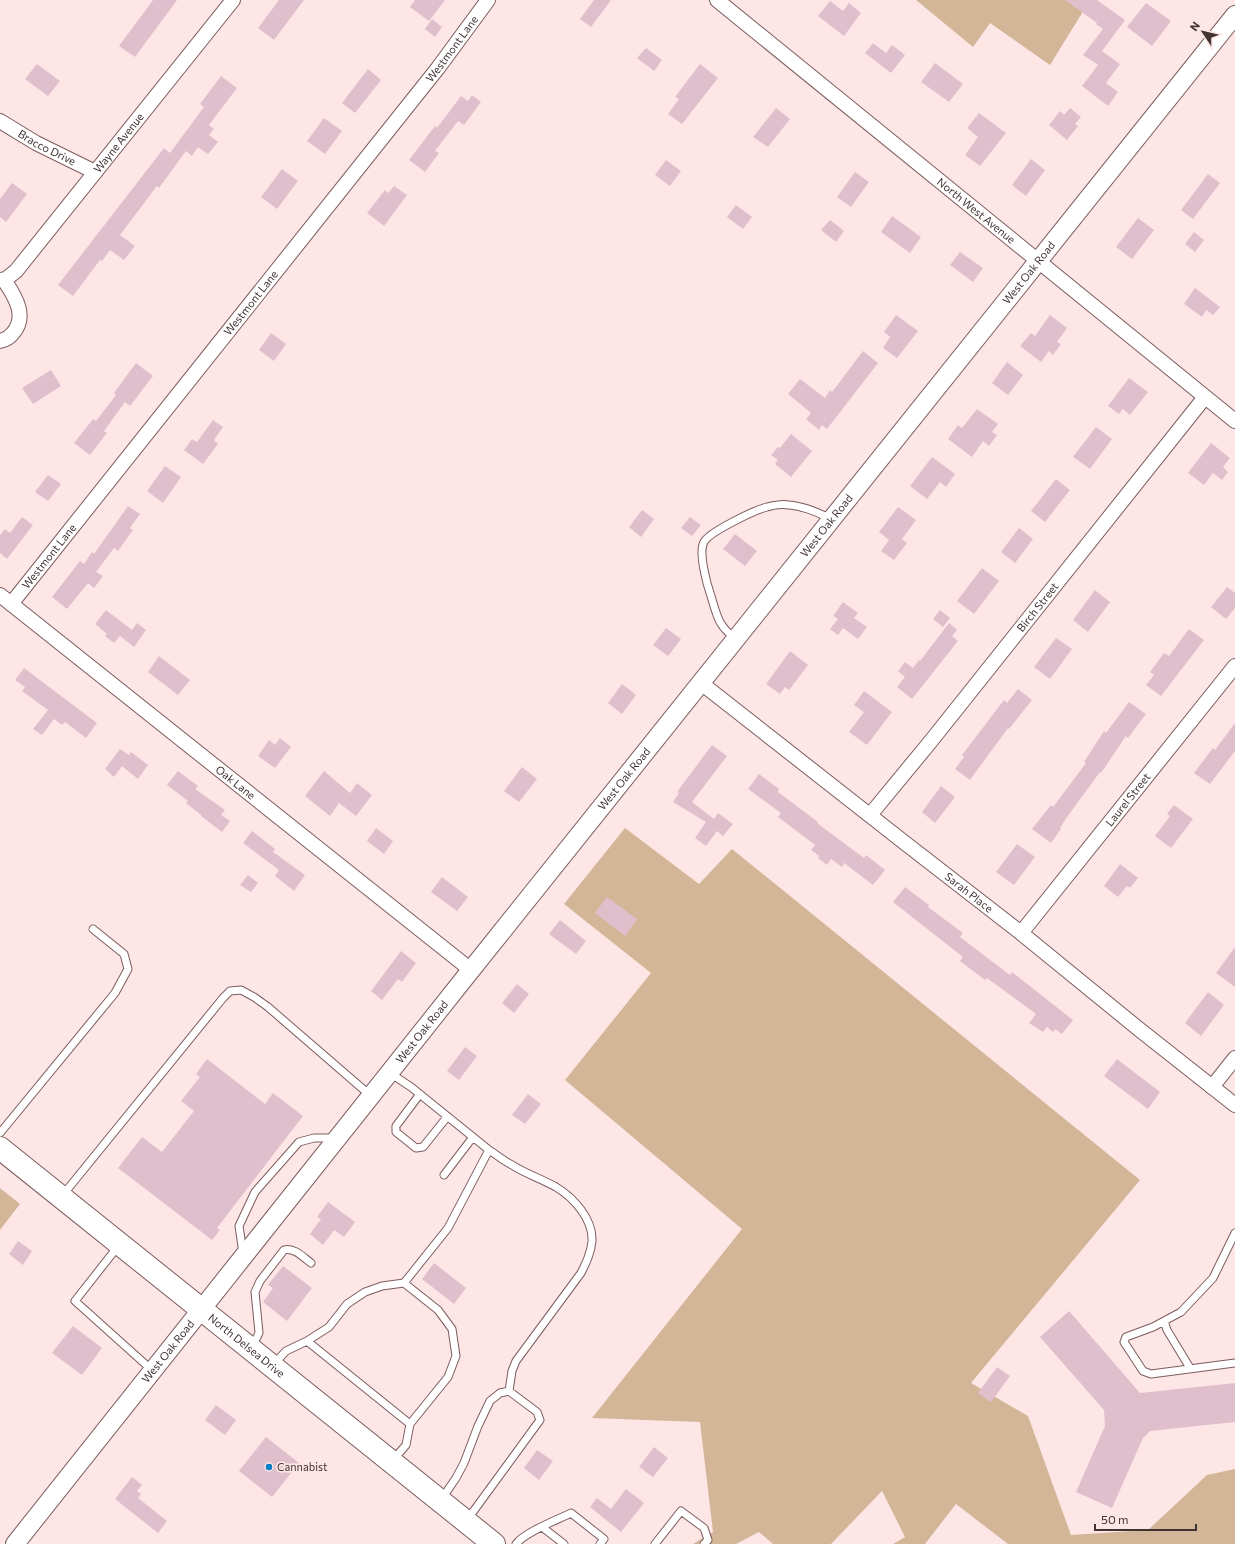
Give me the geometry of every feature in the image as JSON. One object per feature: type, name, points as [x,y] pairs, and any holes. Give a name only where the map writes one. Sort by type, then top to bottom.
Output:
[{"type":"main road","name":"North Delsea Drive","points":[[0,1148],[494,1544]]},
{"type":"street","name":"Wayne Avenue","points":[[0,341],[11,336],[20,321],[20,312],[17,302],[12,292],[3,281],[16,271],[233,0]]},
{"type":"street","name":"Westmont Lane","points":[[5,600],[438,68],[488,0]]},
{"type":"street","name":"North West Avenue","points":[[717,0],[1235,422]]},
{"type":"street","name":"West Oak Road","points":[[16,1544],[471,970],[1235,15]]},
{"type":"street","name":"Bracco Drive","points":[[0,121],[36,143],[95,172]]},
{"type":"street","name":"Birch Street","points":[[870,815],[1205,397]]},
{"type":"street","name":"Oak Lane","points":[[5,600],[471,970]]},
{"type":"street","name":"Laurel Street","points":[[1021,933],[1235,666]]},
{"type":"street","name":"Sarah Place","points":[[702,682],[1021,933],[1235,1105]]},
{"type":"street","points":[[1212,1087],[1235,1058]]},
{"type":"lane","points":[[736,639],[726,632],[718,620],[705,578],[702,549],[704,542],[710,535],[728,524],[768,506],[789,505],[810,509],[832,519]]},
{"type":"lane","points":[[0,1133],[115,993],[128,969],[124,954],[93,929]]},
{"type":"lane","points":[[61,1197],[230,991],[241,990],[268,1007],[371,1096]]},
{"type":"lane","points":[[390,1072],[420,1094],[489,1150],[511,1165],[557,1188],[583,1212],[590,1227],[592,1241],[588,1258],[581,1273],[516,1361],[512,1371],[509,1391]]},
{"type":"lane","points":[[420,1094],[396,1126],[396,1132],[416,1148],[423,1147],[447,1117]]},
{"type":"lane","points":[[444,1174],[473,1137]]},
{"type":"lane","points":[[243,1257],[239,1226],[255,1192],[299,1142],[314,1138],[338,1138]]},
{"type":"lane","points":[[272,1366],[286,1351],[329,1328],[347,1304],[365,1292],[382,1286],[404,1283],[448,1228],[489,1150]]},
{"type":"lane","points":[[1235,1233],[1213,1278],[1181,1312],[1153,1327],[1126,1337],[1124,1342],[1144,1371],[1151,1374],[1167,1373],[1190,1368],[1235,1362]]},
{"type":"lane","points":[[120,1244],[75,1301],[153,1371]]},
{"type":"lane","points":[[252,1349],[259,1333],[255,1292],[260,1281],[284,1250],[288,1249],[294,1251],[310,1263]]},
{"type":"lane","points":[[391,1462],[406,1445],[410,1424],[448,1378],[456,1356],[452,1329],[438,1310],[404,1283]]},
{"type":"lane","points":[[1164,1321],[1167,1330],[1190,1368]]},
{"type":"lane","points":[[307,1341],[410,1424]]},
{"type":"lane","points":[[440,1501],[456,1478],[490,1401],[500,1393],[509,1391],[537,1412],[540,1420],[466,1522]]},
{"type":"lane","points":[[655,1544],[681,1511],[704,1528],[708,1540],[704,1544]]},
{"type":"lane","points":[[516,1544],[519,1540],[542,1527],[571,1513],[604,1539],[600,1544]]},
{"type":"lane","points":[[542,1527],[564,1544]]},
{"type":"shaded area","points":[[916,0],[1090,0],[1050,65],[990,23],[973,47]]},
{"type":"shaded area","points":[[625,828],[699,884],[732,849],[1140,1180],[971,1383],[1028,1416],[1071,1535],[1148,1530],[1207,1475],[1235,1469],[1235,1544],[1008,1544],[956,1504],[925,1544],[893,1544],[905,1537],[882,1491],[831,1544],[773,1544],[759,1532],[736,1544],[693,1544],[713,1532],[700,1422],[592,1418],[742,1229],[565,1080],[651,973],[564,904]]},
{"type":"shaded area","points":[[0,1188],[20,1204],[0,1230]]},
{"type":"building","points":[[153,0],[177,0],[135,57],[119,46]]},
{"type":"building","points":[[279,0],[304,0],[274,40],[258,28]]},
{"type":"building","points":[[415,0],[445,0],[429,21],[410,7]]},
{"type":"building","points":[[594,0],[611,0],[591,27],[580,19]]},
{"type":"building","points":[[1065,0],[1097,0],[1125,20],[1102,51],[1120,64],[1106,83],[1118,92],[1108,106],[1082,86],[1098,65],[1083,55],[1103,29]]},
{"type":"building","points":[[830,1],[843,11],[849,3],[861,13],[844,36],[818,16]]},
{"type":"building","points":[[1146,3],[1171,21],[1152,46],[1127,27]]},
{"type":"building","points":[[432,19],[442,27],[435,37],[425,29]]},
{"type":"building","points":[[873,43],[886,53],[892,45],[905,55],[891,73],[865,53]]},
{"type":"building","points":[[646,48],[662,60],[654,71],[637,58]]},
{"type":"building","points":[[935,63],[963,84],[949,102],[921,82]]},
{"type":"building","points":[[37,64],[60,81],[48,96],[25,79]]},
{"type":"building","points":[[700,64],[718,78],[682,124],[668,114],[679,99],[675,97]]},
{"type":"building","points":[[368,69],[381,80],[355,113],[342,103]]},
{"type":"building","points":[[221,76],[237,88],[209,125],[214,129],[209,135],[218,142],[208,154],[198,147],[192,156],[186,151],[159,188],[157,186],[120,235],[135,246],[124,260],[110,250],[102,261],[100,260],[73,296],[58,285],[164,148],[170,153],[204,107],[200,104]]},
{"type":"building","points":[[472,95],[481,102],[464,125],[458,121],[435,151],[439,153],[425,172],[409,160],[435,126],[437,128],[461,96],[468,101]]},
{"type":"building","points":[[776,108],[790,119],[768,147],[753,137]]},
{"type":"building","points":[[1070,108],[1081,117],[1075,124],[1078,126],[1067,140],[1049,125],[1060,111],[1064,115]]},
{"type":"building","points":[[979,113],[1006,133],[980,166],[965,155],[978,137],[967,128]]},
{"type":"building","points":[[324,118],[342,131],[325,154],[307,141]]},
{"type":"building","points":[[1031,159],[1045,170],[1026,196],[1012,185]]},
{"type":"building","points":[[666,160],[681,171],[670,186],[655,175]]},
{"type":"building","points":[[282,169],[298,181],[277,209],[261,197]]},
{"type":"building","points":[[855,172],[869,182],[851,207],[837,197]]},
{"type":"building","points":[[1208,174],[1220,183],[1193,219],[1181,210]]},
{"type":"building","points":[[12,183],[27,194],[6,222],[0,217],[0,199]]},
{"type":"building","points":[[394,186],[407,195],[384,226],[367,213],[385,190],[388,193]]},
{"type":"building","points":[[736,205],[752,217],[743,229],[727,217]]},
{"type":"building","points":[[892,216],[921,237],[910,253],[881,232]]},
{"type":"building","points":[[1138,218],[1154,230],[1132,259],[1116,247]]},
{"type":"building","points":[[830,220],[844,231],[836,242],[821,230]]},
{"type":"building","points":[[1194,232],[1204,240],[1195,252],[1185,244]]},
{"type":"building","points":[[960,252],[983,268],[973,282],[950,265]]},
{"type":"building","points":[[1195,288],[1220,307],[1213,315],[1206,310],[1202,317],[1184,304]]},
{"type":"building","points":[[896,315],[918,331],[897,358],[883,348],[890,337],[884,332]]},
{"type":"building","points":[[1050,315],[1067,328],[1057,342],[1061,344],[1053,355],[1049,351],[1041,362],[1020,346],[1031,333],[1035,336]]},
{"type":"building","points":[[271,333],[286,344],[274,361],[259,350]]},
{"type":"building","points":[[863,351],[878,363],[827,429],[822,425],[819,430],[806,419],[811,413],[788,394],[800,379],[825,398],[830,390],[832,392]]},
{"type":"building","points":[[1007,362],[1023,375],[1008,395],[992,383]]},
{"type":"building","points":[[136,363],[153,376],[130,406],[125,402],[104,431],[107,433],[90,455],[74,443],[93,419],[96,421],[116,395],[114,393]]},
{"type":"building","points":[[51,370],[61,386],[33,404],[22,388]]},
{"type":"building","points":[[1129,378],[1148,392],[1130,415],[1123,409],[1119,414],[1108,406]]},
{"type":"building","points":[[977,409],[998,424],[992,432],[997,435],[989,446],[983,441],[972,457],[948,439],[958,425],[962,428]]},
{"type":"building","points":[[213,420],[223,427],[214,440],[218,444],[203,464],[184,450],[192,439],[197,442]]},
{"type":"building","points":[[1096,427],[1112,439],[1090,469],[1073,457]]},
{"type":"building","points":[[791,434],[812,451],[791,477],[775,464],[778,460],[771,455],[778,447],[780,448]]},
{"type":"building","points":[[1211,443],[1230,458],[1223,467],[1228,472],[1222,480],[1213,473],[1204,485],[1188,473]]},
{"type":"building","points":[[932,457],[955,474],[946,487],[940,482],[927,499],[910,486]]},
{"type":"building","points":[[165,466],[181,477],[163,503],[147,491]]},
{"type":"building","points":[[48,475],[61,484],[48,501],[35,492]]},
{"type":"building","points":[[1056,479],[1070,490],[1045,522],[1031,511]]},
{"type":"building","points":[[128,506],[140,514],[130,528],[133,530],[118,551],[114,548],[96,572],[103,576],[94,588],[88,583],[67,609],[52,597],[80,561],[84,564],[92,552],[94,554]]},
{"type":"building","points":[[898,507],[916,520],[902,539],[907,543],[894,560],[881,551],[889,540],[879,532]]},
{"type":"building","points":[[642,510],[654,519],[641,537],[629,527]]},
{"type":"building","points":[[22,517],[33,525],[7,559],[0,553],[0,535],[5,529],[10,533]]},
{"type":"building","points":[[690,517],[701,525],[692,536],[681,528]]},
{"type":"building","points":[[1019,528],[1033,539],[1015,563],[1001,552]]},
{"type":"building","points":[[735,534],[757,551],[745,566],[723,549]]},
{"type":"building","points":[[982,568],[999,581],[974,614],[957,601]]},
{"type":"building","points":[[1227,587],[1235,593],[1235,608],[1226,619],[1211,607]]},
{"type":"building","points":[[1095,590],[1110,602],[1088,632],[1073,620]]},
{"type":"building","points":[[843,602],[858,613],[854,618],[867,627],[858,639],[843,628],[838,635],[830,629],[838,619],[833,616]]},
{"type":"building","points":[[106,610],[132,630],[137,623],[146,630],[134,647],[120,636],[114,643],[105,636],[107,634],[95,624]]},
{"type":"building","points":[[940,610],[950,618],[943,627],[933,619]]},
{"type":"building","points":[[949,623],[957,630],[952,636],[958,641],[912,699],[897,687],[905,677],[898,671],[905,662],[913,668]]},
{"type":"building","points":[[666,628],[681,639],[668,656],[653,645]]},
{"type":"building","points":[[1189,629],[1204,640],[1161,696],[1146,685],[1154,675],[1150,672],[1164,653],[1169,656]]},
{"type":"building","points":[[1056,638],[1072,649],[1050,679],[1034,667]]},
{"type":"building","points":[[790,651],[808,665],[789,690],[785,687],[780,694],[766,684]]},
{"type":"building","points":[[159,656],[190,680],[178,695],[148,672]]},
{"type":"building","points":[[24,668],[97,723],[86,738],[65,722],[62,725],[54,719],[42,735],[33,729],[48,710],[22,691],[25,687],[15,680]]},
{"type":"building","points":[[622,684],[636,695],[622,714],[608,703]]},
{"type":"building","points":[[1018,689],[1032,700],[1009,729],[1008,728],[970,780],[955,769],[964,757],[962,755],[1004,700],[1007,703]]},
{"type":"building","points":[[864,691],[892,712],[867,745],[849,732],[864,712],[854,705]]},
{"type":"building","points":[[1129,702],[1146,714],[1128,738],[1126,736],[1101,773],[1100,772],[1067,817],[1051,843],[1032,829],[1051,805],[1053,807],[1086,763],[1084,762],[1104,731],[1106,733]]},
{"type":"building","points":[[1235,723],[1235,751],[1210,784],[1194,773],[1213,748],[1215,750]]},
{"type":"building","points":[[280,738],[291,747],[275,768],[258,756],[269,740],[275,745]]},
{"type":"building","points":[[712,745],[727,756],[692,802],[714,819],[718,813],[733,824],[723,836],[717,831],[706,846],[695,838],[706,822],[673,802],[679,793],[677,792]]},
{"type":"building","points":[[120,749],[129,755],[131,752],[148,765],[138,779],[122,766],[114,777],[105,769]]},
{"type":"building","points":[[522,767],[537,779],[519,802],[504,791]]},
{"type":"building","points":[[178,771],[198,786],[195,789],[225,810],[221,815],[230,821],[222,832],[186,803],[188,801],[167,785]]},
{"type":"building","points":[[324,771],[350,793],[357,783],[372,795],[356,816],[339,803],[330,816],[305,796]]},
{"type":"building","points":[[759,774],[779,789],[778,792],[818,822],[817,823],[864,858],[866,855],[885,870],[873,885],[844,863],[842,867],[831,859],[827,865],[818,858],[819,856],[811,850],[815,845],[778,817],[781,813],[748,789]]},
{"type":"building","points":[[941,786],[955,797],[935,823],[922,812]]},
{"type":"building","points":[[1174,805],[1193,819],[1171,848],[1155,836],[1170,816],[1167,814]]},
{"type":"building","points":[[376,828],[393,841],[384,854],[367,841]]},
{"type":"building","points":[[252,831],[275,849],[273,852],[305,875],[294,891],[275,876],[279,870],[243,843]]},
{"type":"building","points":[[1017,844],[1035,857],[1014,885],[996,872]]},
{"type":"building","points":[[1120,864],[1138,878],[1130,888],[1127,886],[1118,897],[1104,886]]},
{"type":"building","points":[[248,875],[258,883],[251,892],[240,885]]},
{"type":"building","points":[[442,877],[468,897],[457,911],[431,892]]},
{"type":"building","points":[[905,887],[929,905],[928,907],[963,933],[960,937],[1010,975],[1012,972],[1073,1020],[1062,1034],[1055,1029],[1053,1032],[1047,1027],[1043,1032],[1029,1023],[1036,1014],[987,978],[985,980],[960,961],[963,957],[893,902]]},
{"type":"building","points":[[607,897],[637,919],[625,936],[595,913]]},
{"type":"building","points":[[560,920],[586,941],[576,954],[549,934]]},
{"type":"building","points":[[1235,947],[1235,987],[1216,973]]},
{"type":"building","points":[[401,951],[416,963],[402,982],[398,979],[382,1000],[371,991]]},
{"type":"building","points":[[517,984],[529,994],[514,1013],[502,1003]]},
{"type":"building","points":[[1208,992],[1224,1005],[1201,1036],[1185,1023]]},
{"type":"building","points":[[465,1047],[477,1056],[459,1080],[447,1071]]},
{"type":"building","points":[[207,1059],[265,1104],[273,1093],[303,1116],[217,1228],[220,1230],[212,1240],[118,1168],[142,1137],[162,1152],[194,1111],[181,1101],[200,1077],[196,1074]]},
{"type":"building","points":[[1117,1059],[1160,1092],[1148,1109],[1104,1076]]},
{"type":"building","points":[[528,1094],[541,1104],[525,1124],[512,1115]]},
{"type":"building","points":[[328,1202],[355,1222],[344,1237],[334,1230],[323,1245],[310,1234],[321,1219],[317,1217]]},
{"type":"building","points":[[18,1241],[32,1251],[23,1265],[9,1254]]},
{"type":"building","points":[[434,1263],[466,1288],[454,1304],[422,1279]]},
{"type":"building","points":[[283,1266],[312,1288],[287,1321],[263,1302],[273,1288],[268,1285]]},
{"type":"building","points":[[1069,1311],[1140,1393],[1235,1383],[1235,1422],[1150,1431],[1143,1438],[1112,1508],[1076,1492],[1105,1426],[1104,1410],[1040,1337]]},
{"type":"building","points":[[73,1326],[102,1348],[82,1375],[52,1353]]},
{"type":"building","points":[[997,1367],[1010,1376],[991,1402],[978,1393]]},
{"type":"building","points":[[216,1405],[236,1420],[225,1435],[205,1420]]},
{"type":"building","name":"Cannabist","points":[[266,1437],[299,1463],[272,1497],[239,1471]]},
{"type":"building","points":[[654,1447],[668,1458],[653,1477],[639,1467]]},
{"type":"building","points":[[537,1450],[553,1461],[539,1480],[524,1468]]},
{"type":"building","points":[[132,1477],[142,1485],[137,1491],[141,1494],[138,1498],[167,1521],[158,1533],[115,1499]]},
{"type":"building","points":[[626,1489],[644,1503],[621,1532],[590,1507],[597,1498],[611,1509]]},
{"type":"place","name":"Cannabist","points":[[269,1467]]}]
